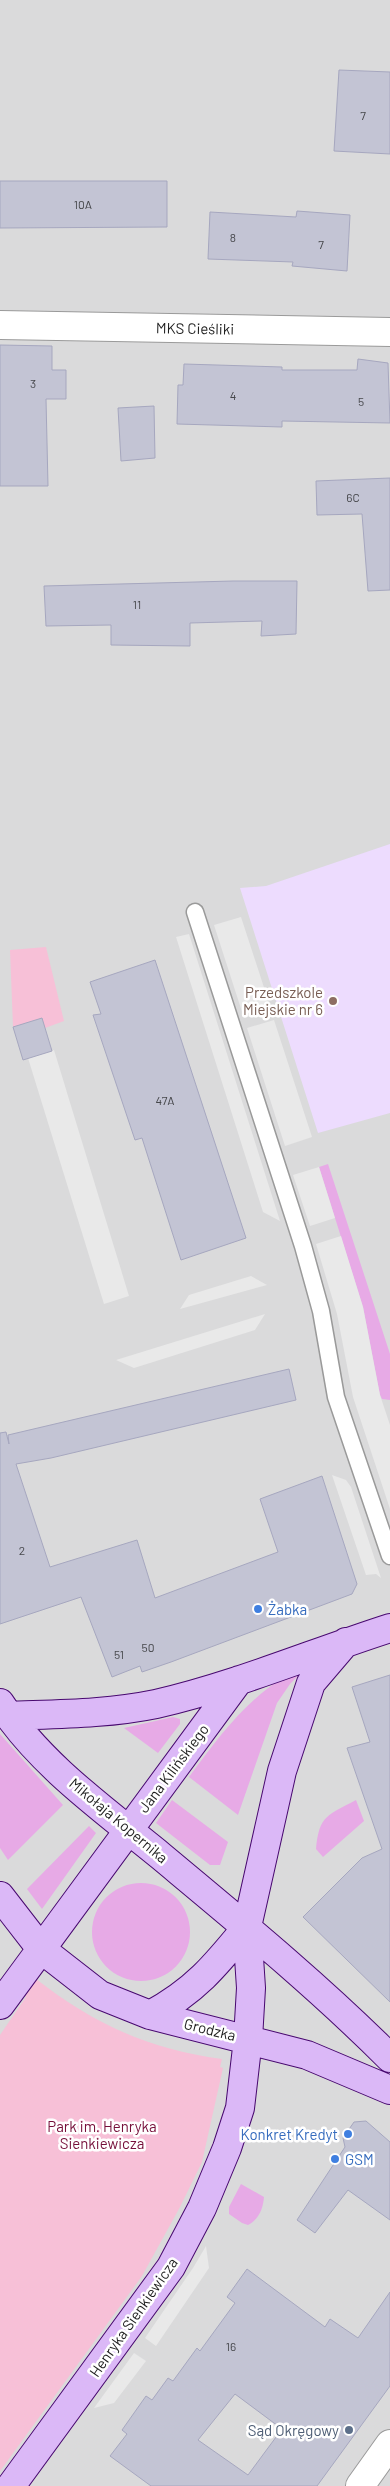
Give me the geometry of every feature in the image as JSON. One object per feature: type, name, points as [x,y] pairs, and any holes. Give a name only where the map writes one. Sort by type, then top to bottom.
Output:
[{"type":"street","name":"MKS Cieśliki","points":[[0,325],[390,332]]},
{"type":"street","points":[[4,1710],[98,1711],[155,1704],[239,1680],[390,1628]]},
{"type":"street","points":[[150,2015],[190,1991],[209,1973],[247,1927],[282,1771],[311,1683],[346,1642]]},
{"type":"street","name":"Jana Kilińskiego","points":[[41,1949],[239,1680]]},
{"type":"street","name":"Mikołaja Kopernika","points":[[4,1710],[43,1755],[128,1829],[247,1927]]},
{"type":"street","points":[[0,1896],[41,1949],[0,2005]]},
{"type":"street","points":[[247,1927],[354,2020],[390,2058]]},
{"type":"street","name":"Henryka Sienkiewicza","points":[[11,2486],[175,2258],[202,2208],[240,2108],[248,2039],[251,1988],[247,1927]]},
{"type":"street","name":"Grodzka","points":[[41,1949],[100,1995],[150,2015],[248,2039],[307,2056],[390,2090]]},
{"type":"street","points":[[360,2486],[390,2444]]},
{"type":"lane","points":[[195,912],[303,1246],[321,1311],[336,1397],[390,1556]]},
{"type":"shaded area","points":[[0,0],[390,0],[390,2486],[0,2486]]},
{"type":"shaded area","name":"Przedszkole Miejskie nr 6","points":[[390,844],[390,1113],[318,1133],[240,888],[266,886]]},
{"type":"shaded area","points":[[241,917],[271,1009],[244,1018],[214,925]]},
{"type":"shaded area","points":[[189,934],[280,1221],[263,1212],[176,937]]},
{"type":"shaded area","points":[[274,1020],[312,1137],[285,1146],[247,1028]]},
{"type":"shaded area","points":[[54,1050],[129,1296],[104,1304],[28,1058]]},
{"type":"shaded area","points":[[328,1164],[390,1354],[390,1400],[382,1399],[380,1395],[363,1307],[319,1167]]},
{"type":"shaded area","points":[[319,1167],[335,1218],[310,1226],[293,1175]]},
{"type":"shaded area","points":[[341,1236],[363,1307],[380,1395],[390,1425],[390,1509],[353,1397],[337,1314],[316,1244]]},
{"type":"shaded area","points":[[251,1276],[267,1285],[180,1309],[189,1295]]},
{"type":"shaded area","points":[[265,1314],[255,1330],[134,1368],[116,1360]]},
{"type":"shaded area","points":[[332,1475],[346,1480],[351,1487],[381,1578],[376,1574],[366,1575]]},
{"type":"shaded area","points":[[313,1661],[290,1684],[277,1703],[238,1815],[189,1777],[229,1725],[258,1696],[293,1671]]},
{"type":"shaded area","points":[[173,1717],[180,1719],[180,1724],[158,1753],[124,1728]]},
{"type":"shaded area","points":[[0,1734],[63,1805],[8,1860],[0,1848]]},
{"type":"shaded area","points":[[172,1800],[228,1842],[220,1865],[210,1865],[156,1823]]},
{"type":"shaded area","points":[[356,1800],[364,1821],[323,1857],[316,1849],[317,1838],[323,1823],[332,1813]]},
{"type":"shaded area","points":[[89,1826],[96,1833],[42,1909],[27,1889]]},
{"type":"shaded area","points":[[141,1883],[160,1887],[176,1897],[186,1913],[190,1932],[186,1951],[176,1967],[160,1977],[141,1981],[122,1977],[106,1967],[96,1951],[92,1932],[96,1913],[106,1897],[122,1887]]},
{"type":"shaded area","points":[[241,2184],[264,2197],[260,2213],[248,2225],[229,2214],[229,2207]]},
{"type":"shaded area","points":[[206,2246],[209,2268],[156,2346],[145,2338]]},
{"type":"shaded area","points":[[134,2353],[146,2361],[114,2403],[94,2408]]},
{"type":"green space","points":[[46,947],[64,1021],[45,1028],[42,1018],[13,1027],[10,950]]},
{"type":"green space","name":"Park im. Henryka Sienkiewicza","points":[[36,1979],[79,2009],[123,2032],[170,2049],[222,2059],[220,2067],[223,2068],[202,2162],[142,2276],[0,2471],[0,2035],[26,1997],[22,1994]]},
{"type":"building","points":[[339,70],[390,72],[390,154],[334,151]]},
{"type":"building","points":[[0,181],[167,181],[167,227],[0,228]]},
{"type":"building","points":[[297,211],[350,215],[347,271],[292,266],[293,262],[208,259],[210,212],[296,217]]},
{"type":"building","points":[[0,345],[52,346],[52,370],[66,370],[66,399],[46,399],[48,486],[0,486]]},
{"type":"building","points":[[358,359],[388,363],[390,423],[282,421],[282,427],[177,424],[178,385],[183,385],[184,364],[282,367],[282,370],[357,370]]},
{"type":"building","points":[[154,406],[155,458],[121,461],[118,408]]},
{"type":"building","points":[[390,478],[390,590],[368,591],[362,514],[317,515],[316,481]]},
{"type":"building","points":[[297,581],[296,634],[261,636],[262,621],[190,623],[190,646],[111,645],[111,625],[46,626],[44,586]]},
{"type":"building","points":[[155,960],[246,1238],[181,1260],[142,1138],[135,1140],[93,1015],[101,1014],[90,982]]},
{"type":"building","points":[[42,1018],[52,1051],[23,1060],[13,1027]]},
{"type":"building","points":[[289,1369],[296,1400],[51,1458],[16,1464],[50,1567],[137,1540],[155,1598],[278,1552],[260,1499],[322,1476],[357,1584],[352,1594],[171,1662],[142,1672],[140,1666],[112,1677],[81,1597],[0,1624],[0,1433],[6,1432],[9,1444],[8,1435]]},
{"type":"building","points":[[390,1675],[390,2002],[303,1917],[362,1858],[382,1849],[347,1748],[370,1742],[352,1687]]},
{"type":"building","points":[[366,2121],[390,2142],[390,2220],[348,2190],[315,2233],[297,2220],[345,2147],[343,2138],[354,2122]]},
{"type":"building","points":[[247,2269],[325,2327],[330,2319],[358,2338],[390,2292],[390,2386],[317,2486],[151,2486],[110,2456],[127,2434],[122,2430],[146,2396],[152,2400],[168,2378],[173,2381],[197,2348],[200,2351],[235,2303],[227,2297]],"holes":[[[235,2394],[282,2429],[248,2475],[198,2440]]]},
{"type":"place","name":"Przedszkole Miejskie nr 6","points":[[333,1001]]},
{"type":"place","name":"Żabka","points":[[258,1609]]},
{"type":"place","name":"Konkret Kredyt","points":[[348,2134]]},
{"type":"place","name":"GSM","points":[[335,2159]]},
{"type":"place","name":"Sąd Okręgowy","points":[[349,2430]]}]
